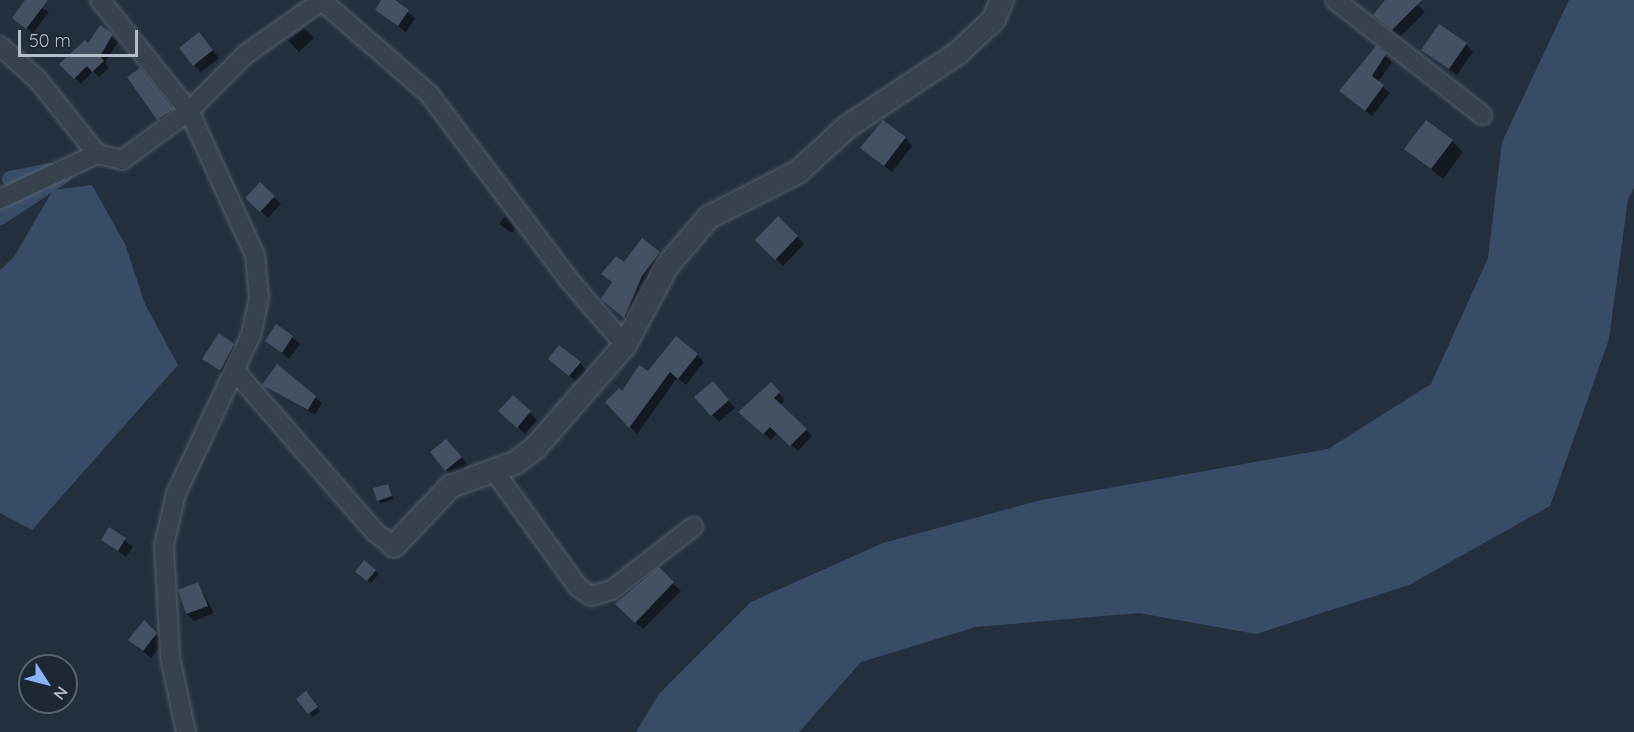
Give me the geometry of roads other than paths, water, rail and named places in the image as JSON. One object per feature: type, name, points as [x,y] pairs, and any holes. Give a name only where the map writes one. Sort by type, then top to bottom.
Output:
[{"type":"street","points":[[100,0],[189,111],[255,255],[259,298],[235,371],[176,494],[164,545],[170,657],[186,732]]},
{"type":"street","points":[[0,46],[38,80],[97,154],[122,160],[189,111],[246,54],[321,0],[429,94],[570,281],[625,345]]},
{"type":"street","points":[[235,371],[376,533],[394,546],[451,486],[494,471],[536,447],[625,345],[667,266],[709,217],[798,172],[847,127],[957,54],[994,19],[1002,0]]},
{"type":"street","points":[[1335,0],[1482,115]]},
{"type":"street","points":[[0,199],[97,154]]},
{"type":"street","points":[[494,471],[578,587],[591,596],[612,590],[693,527]]},
{"type":"water","points":[[1569,0],[1634,0],[1634,188],[1628,199],[1609,339],[1550,506],[1409,585],[1256,634],[1139,613],[976,627],[861,662],[799,732],[636,732],[659,694],[751,602],[883,543],[1041,500],[1328,449],[1431,384],[1488,258],[1502,142]]},
{"type":"water","points":[[92,185],[125,244],[145,304],[178,365],[32,530],[0,513],[0,270],[14,257],[53,190]]},
{"type":"waterway","points":[[10,179],[50,171]]},
{"type":"waterway","points":[[0,217],[64,175]]}]
